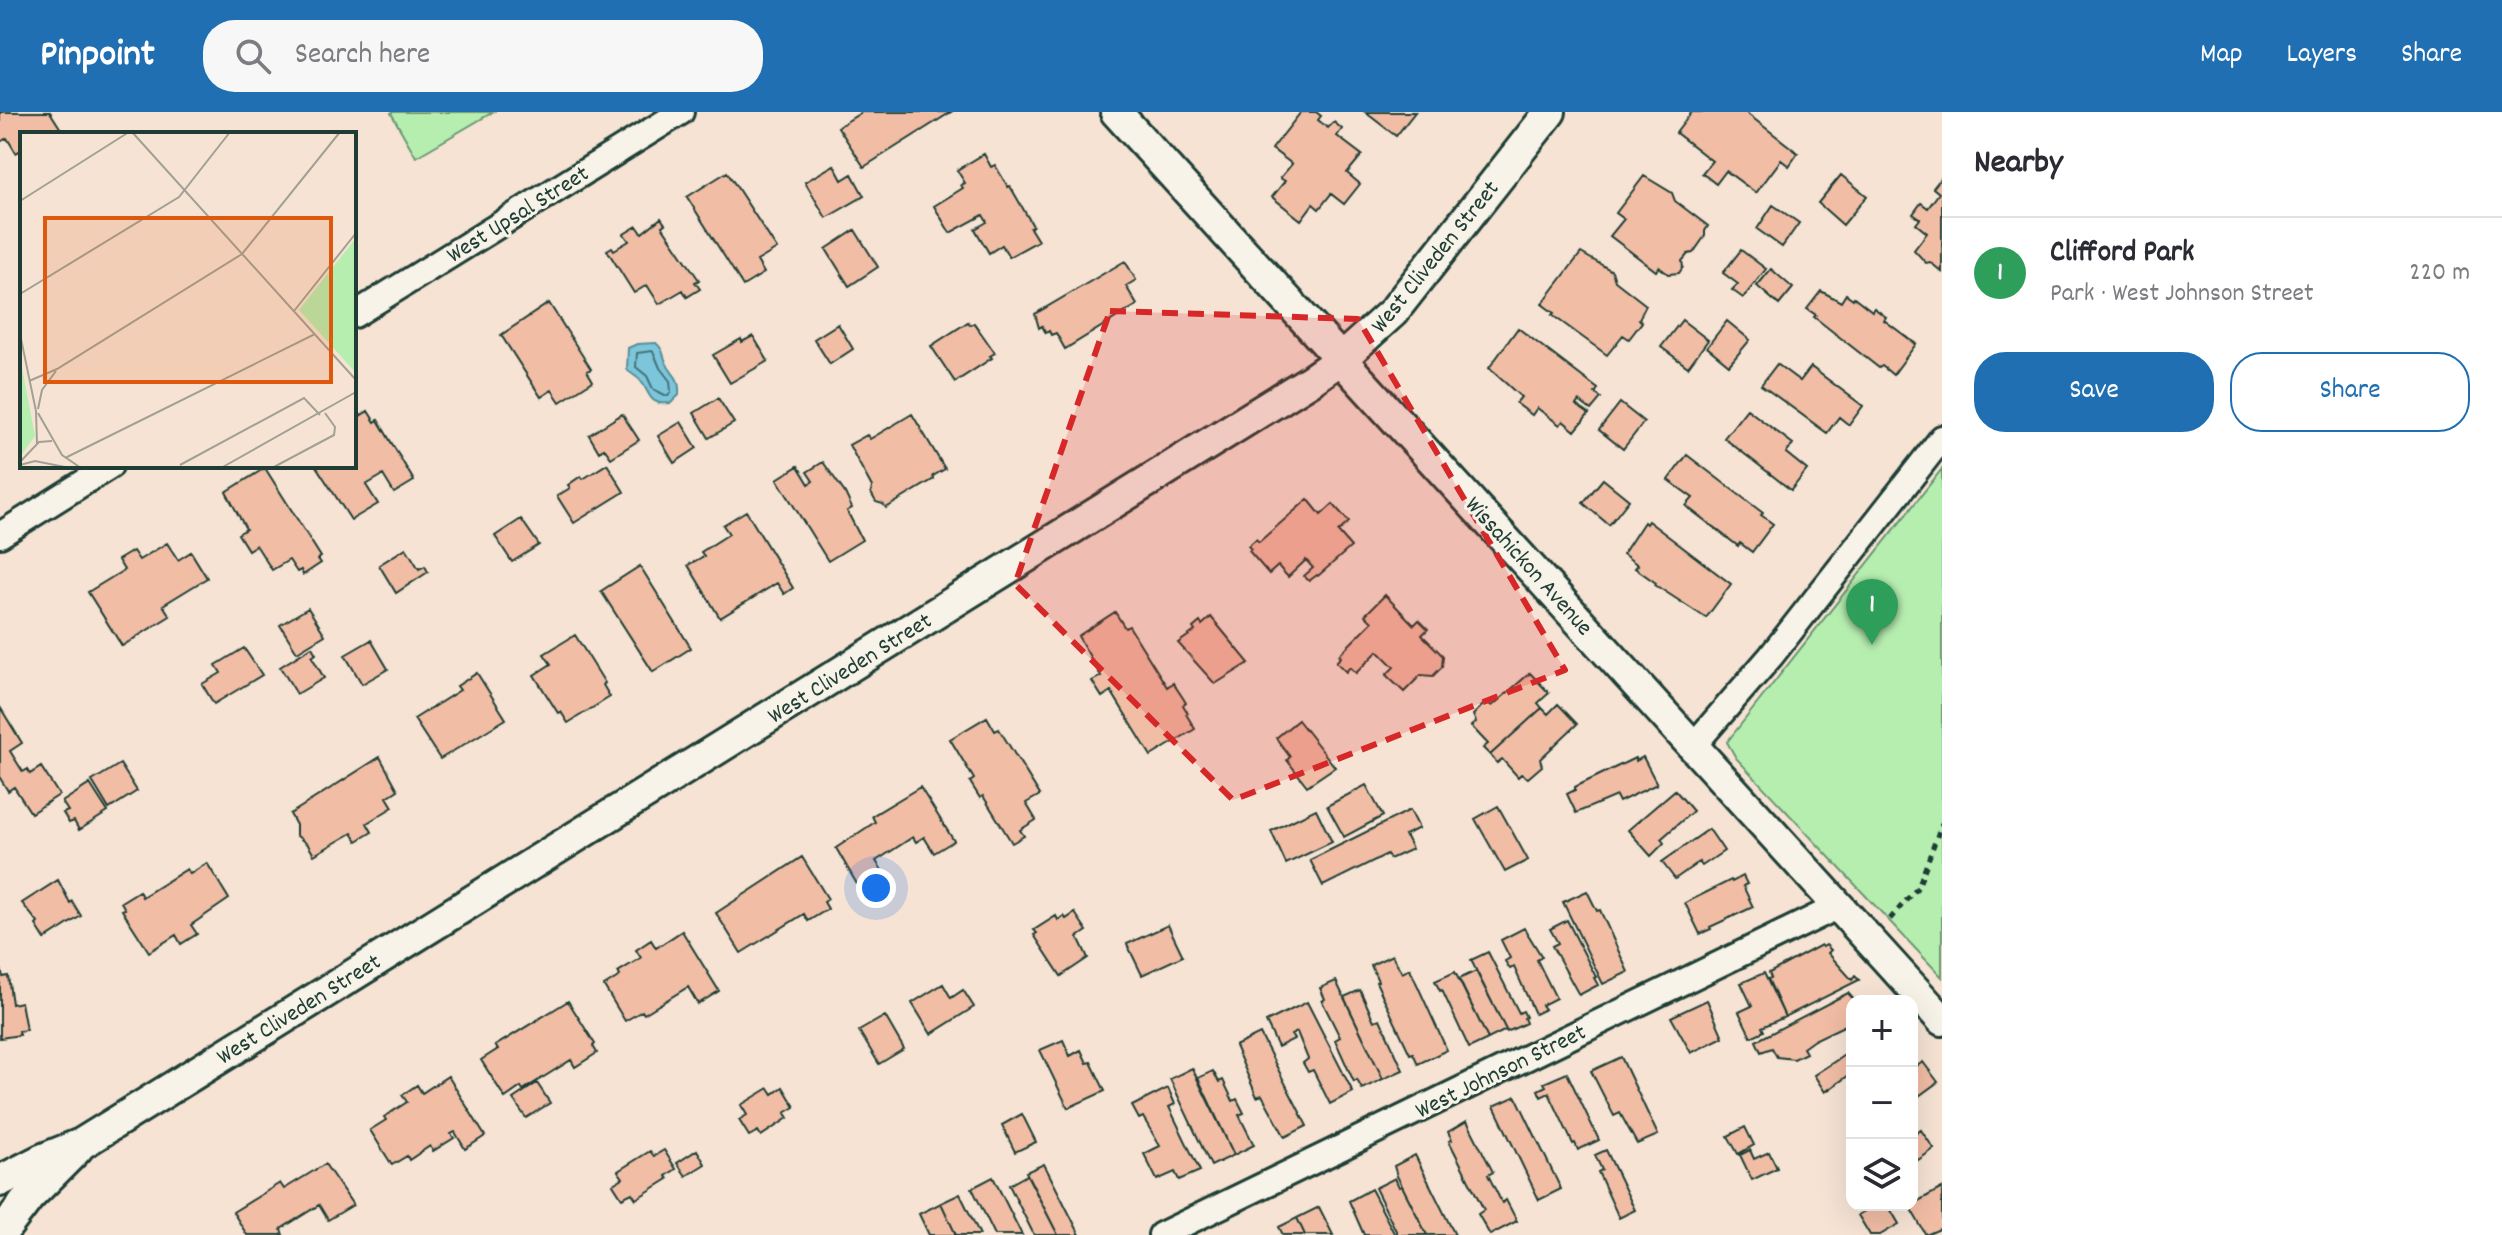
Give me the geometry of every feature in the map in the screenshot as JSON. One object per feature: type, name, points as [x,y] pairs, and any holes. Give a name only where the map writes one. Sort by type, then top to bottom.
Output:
[{"type":"street","name":"West Upsal Street","points":[[356,314],[681,112]]},
{"type":"street","name":"Wissahickon Avenue","points":[[1116,112],[1942,1020]]},
{"type":"street","name":"West Cliveden Street","points":[[0,1181],[81,1144],[1275,403],[1341,359],[1393,312],[1550,112]]},
{"type":"street","points":[[1694,745],[1771,656],[1942,438]]},
{"type":"street","points":[[0,535],[107,468]]},
{"type":"street","name":"West Johnson Street","points":[[1161,1235],[1839,906]]},
{"type":"street","name":"West Cliveden Street","points":[[0,1235],[29,1197],[52,1177],[81,1144]]},
{"type":"path","points":[[1868,937],[1898,912],[1918,887],[1942,823]]},
{"type":"highlighted area","points":[[1110,311],[1358,319],[1565,670],[1233,800],[1015,584]]},
{"type":"green space","points":[[393,112],[493,112],[416,157]]},
{"type":"green space","points":[[1942,469],[1942,977],[1736,758],[1727,742]]},
{"type":"water","points":[[656,343],[678,383],[679,395],[671,403],[653,400],[639,379],[627,370],[628,348]]},
{"type":"building","points":[[0,112],[50,112],[63,132],[20,132],[20,152],[16,153],[7,138],[0,142]]},
{"type":"building","points":[[862,112],[951,112],[864,167],[838,127]]},
{"type":"building","points":[[1301,112],[1316,112],[1321,116],[1318,120],[1328,128],[1334,122],[1342,129],[1337,136],[1362,155],[1347,173],[1360,184],[1344,204],[1331,194],[1319,209],[1313,204],[1301,220],[1272,197],[1285,181],[1280,178],[1292,164],[1272,149]]},
{"type":"building","points":[[1365,112],[1415,112],[1396,136]]},
{"type":"building","points":[[1692,112],[1745,112],[1798,153],[1789,166],[1781,160],[1756,193],[1726,171],[1716,184],[1702,173],[1712,161],[1676,133]]},
{"type":"building","points":[[984,154],[991,167],[995,165],[1010,186],[1038,241],[1009,257],[1002,245],[989,253],[975,229],[987,222],[983,215],[950,233],[934,206],[963,188],[961,185],[965,183],[957,170]]},
{"type":"building","points":[[834,165],[842,180],[852,174],[864,196],[826,218],[805,182]]},
{"type":"building","points":[[727,172],[777,249],[757,261],[764,273],[743,286],[687,197]]},
{"type":"building","points":[[1841,175],[1867,196],[1843,225],[1818,203]]},
{"type":"building","points":[[1644,176],[1672,193],[1675,201],[1708,226],[1693,253],[1682,261],[1683,267],[1679,273],[1668,274],[1659,267],[1656,271],[1610,236],[1624,219],[1616,213]]},
{"type":"building","points":[[1941,178],[1942,272],[1930,262],[1926,263],[1914,250],[1927,233],[1916,224],[1920,219],[1913,214],[1921,203],[1928,208],[1939,193],[1933,188]]},
{"type":"building","points":[[1773,205],[1799,223],[1782,247],[1757,229]]},
{"type":"building","points":[[661,218],[665,224],[662,226],[699,280],[695,282],[700,289],[687,297],[683,290],[659,304],[647,285],[634,293],[607,250],[612,247],[614,250],[629,241],[624,234],[637,226],[642,233]]},
{"type":"building","points":[[855,230],[878,267],[849,286],[826,249]]},
{"type":"building","points":[[1741,250],[1766,269],[1743,298],[1732,290],[1738,284],[1723,273]]},
{"type":"building","points":[[1581,253],[1612,271],[1615,281],[1646,305],[1639,319],[1642,322],[1629,339],[1623,335],[1607,355],[1552,315],[1554,313],[1542,304]]},
{"type":"building","points":[[1125,261],[1136,280],[1126,286],[1137,305],[1065,349],[1056,333],[1051,335],[1042,326],[1039,328],[1035,314]]},
{"type":"building","points":[[1771,269],[1793,288],[1779,305],[1757,286]]},
{"type":"building","points":[[1821,291],[1841,302],[1846,294],[1872,311],[1874,308],[1886,317],[1884,320],[1916,344],[1893,375],[1882,366],[1879,368],[1807,309]]},
{"type":"building","points":[[549,303],[591,369],[587,371],[593,381],[560,402],[552,390],[541,397],[501,335]]},
{"type":"building","points":[[1682,320],[1708,340],[1688,367],[1661,347]]},
{"type":"building","points":[[1727,321],[1750,340],[1729,365],[1707,347]]},
{"type":"building","points":[[968,322],[970,325],[974,323],[995,353],[955,382],[931,346]]},
{"type":"building","points":[[838,324],[853,349],[830,364],[814,339]]},
{"type":"building","points":[[1518,328],[1598,389],[1595,393],[1601,398],[1591,410],[1579,401],[1576,405],[1589,414],[1575,431],[1563,421],[1560,425],[1537,408],[1532,415],[1516,403],[1521,397],[1489,368]]},
{"type":"building","points":[[753,336],[768,361],[730,383],[713,355],[741,339],[742,342]]},
{"type":"building","points":[[1777,364],[1800,381],[1811,367],[1863,406],[1849,425],[1839,417],[1827,433],[1761,385]]},
{"type":"building","points":[[718,398],[734,423],[709,438],[694,413]]},
{"type":"building","points":[[1620,403],[1644,422],[1623,449],[1599,430]]},
{"type":"building","points":[[1747,409],[1793,444],[1786,453],[1807,470],[1791,490],[1724,438]]},
{"type":"building","points":[[368,411],[375,422],[378,420],[414,481],[394,493],[383,475],[366,485],[378,504],[351,520],[317,468],[356,468],[356,419]]},
{"type":"building","points":[[622,414],[639,440],[611,458],[604,448],[599,452],[589,435]]},
{"type":"building","points":[[912,414],[945,469],[886,508],[876,502],[871,493],[872,487],[849,445],[867,435],[870,439]]},
{"type":"building","points":[[681,422],[697,448],[674,463],[658,436]]},
{"type":"building","points":[[1687,455],[1773,524],[1752,552],[1740,543],[1738,546],[1686,506],[1693,498],[1668,480]]},
{"type":"building","points":[[823,462],[845,493],[852,508],[847,511],[862,540],[828,561],[777,479],[798,466],[809,484],[813,481],[807,472]]},
{"type":"building","points":[[607,464],[624,492],[574,523],[557,496],[581,476],[583,479]]},
{"type":"building","points":[[265,468],[321,557],[318,559],[321,563],[303,575],[289,560],[272,570],[256,545],[248,550],[238,534],[246,529],[226,492]]},
{"type":"building","points":[[1603,479],[1629,500],[1609,525],[1583,503]]},
{"type":"building","points":[[1308,499],[1321,515],[1333,504],[1349,522],[1338,532],[1351,547],[1309,581],[1304,576],[1313,568],[1306,560],[1288,577],[1278,566],[1269,574],[1248,546],[1256,539],[1259,542]]},
{"type":"building","points":[[746,511],[793,588],[784,594],[777,583],[720,618],[688,565],[704,556],[701,552],[729,534],[723,525]]},
{"type":"building","points":[[521,519],[539,545],[512,562],[495,536]]},
{"type":"building","points":[[1648,521],[1731,584],[1706,618],[1655,585],[1635,568],[1638,565],[1623,554],[1644,522],[1646,524]]},
{"type":"building","points":[[167,543],[178,560],[191,552],[207,578],[163,605],[170,616],[122,646],[88,592],[124,570],[118,560],[133,551],[139,560]]},
{"type":"building","points":[[406,548],[419,569],[425,566],[428,572],[396,593],[379,565]]},
{"type":"building","points":[[640,566],[691,648],[653,672],[601,591]]},
{"type":"building","points":[[1385,595],[1414,625],[1419,620],[1428,629],[1422,635],[1443,656],[1442,667],[1433,676],[1421,675],[1404,692],[1386,675],[1394,667],[1378,651],[1356,673],[1350,667],[1346,672],[1336,662],[1341,657],[1339,655],[1372,622],[1365,615]]},
{"type":"building","points":[[308,608],[325,635],[297,652],[280,625]]},
{"type":"building","points":[[1115,612],[1125,628],[1129,626],[1167,687],[1173,683],[1186,703],[1183,705],[1186,714],[1195,729],[1151,756],[1111,691],[1102,697],[1092,681],[1101,676],[1078,636]]},
{"type":"building","points":[[1211,617],[1249,663],[1215,684],[1178,643],[1195,631],[1193,628],[1200,622],[1202,625]]},
{"type":"building","points":[[575,635],[605,683],[603,685],[610,697],[568,723],[534,675],[551,664],[544,654]]},
{"type":"building","points":[[371,640],[388,669],[362,684],[345,655]]},
{"type":"building","points":[[312,647],[316,654],[312,657],[324,678],[297,694],[280,667]]},
{"type":"building","points":[[244,648],[262,675],[214,704],[202,684],[221,673],[216,665]]},
{"type":"building","points":[[477,673],[506,719],[440,759],[414,719],[460,690],[457,686]]},
{"type":"building","points":[[1530,673],[1549,693],[1538,703],[1542,708],[1490,755],[1483,748],[1488,744],[1471,726],[1476,722],[1473,715],[1486,702],[1492,706]]},
{"type":"building","points":[[1558,704],[1577,724],[1540,759],[1542,766],[1528,778],[1521,774],[1518,777],[1502,759],[1497,763],[1490,755],[1542,708],[1548,714]]},
{"type":"building","points":[[0,707],[22,743],[10,751],[23,772],[28,769],[30,774],[41,767],[59,795],[31,813],[14,787],[8,791],[0,778]]},
{"type":"building","points":[[987,717],[995,731],[999,729],[1040,795],[1026,803],[1036,820],[1020,830],[1024,836],[1012,843],[983,796],[980,798],[970,782],[974,779],[950,739]]},
{"type":"building","points":[[1298,720],[1335,767],[1307,786],[1287,760],[1290,757],[1276,738]]},
{"type":"building","points":[[380,757],[398,790],[387,797],[393,807],[367,823],[372,832],[357,841],[352,833],[314,855],[296,835],[296,825],[290,814]]},
{"type":"building","points":[[1643,757],[1657,784],[1619,802],[1616,796],[1576,813],[1567,794],[1575,787]]},
{"type":"building","points":[[120,764],[137,791],[109,809],[92,781]]},
{"type":"building","points":[[90,784],[108,812],[79,830],[74,821],[69,823],[63,813],[68,811],[62,802]]},
{"type":"building","points":[[1366,785],[1383,816],[1344,837],[1327,806]]},
{"type":"building","points":[[920,787],[954,841],[934,853],[924,837],[916,842],[913,837],[876,861],[885,875],[861,891],[836,848],[875,822],[872,816]]},
{"type":"building","points":[[1675,790],[1693,811],[1661,839],[1664,843],[1651,856],[1628,830]]},
{"type":"building","points":[[1498,806],[1528,860],[1505,872],[1475,819]]},
{"type":"building","points":[[1316,809],[1332,842],[1286,864],[1271,831]]},
{"type":"building","points":[[1410,810],[1419,828],[1405,835],[1412,849],[1390,859],[1387,854],[1323,886],[1310,860]]},
{"type":"building","points":[[1709,829],[1724,851],[1702,866],[1699,862],[1675,879],[1662,862]]},
{"type":"building","points":[[802,857],[828,899],[824,902],[828,909],[808,921],[804,914],[741,953],[716,913]]},
{"type":"building","points":[[207,863],[229,899],[191,925],[197,934],[181,944],[176,935],[149,952],[122,910],[125,909],[121,902],[139,891],[142,897],[187,869],[190,874]]},
{"type":"building","points":[[1743,876],[1747,884],[1743,886],[1753,907],[1700,934],[1685,903]]},
{"type":"building","points":[[58,880],[81,916],[45,939],[36,925],[38,923],[22,903]]},
{"type":"building","points":[[1587,891],[1597,911],[1600,910],[1628,972],[1603,984],[1563,902]]},
{"type":"building","points":[[1075,913],[1087,931],[1078,937],[1088,958],[1061,976],[1034,935],[1037,933],[1034,930],[1056,916],[1058,920],[1064,916],[1066,919]]},
{"type":"building","points":[[1567,920],[1598,985],[1579,995],[1552,946],[1558,943],[1550,929]]},
{"type":"building","points":[[1168,925],[1183,956],[1142,975],[1127,944]]},
{"type":"building","points":[[1524,928],[1542,957],[1537,960],[1556,998],[1542,1005],[1545,1009],[1535,1014],[1514,967],[1510,969],[1505,961],[1510,958],[1501,940]]},
{"type":"building","points":[[682,931],[719,991],[698,1004],[688,987],[644,1014],[642,1011],[625,1021],[604,986],[620,976],[618,972],[641,958],[636,950],[651,940],[656,948]]},
{"type":"building","points":[[1821,945],[1831,950],[1828,953],[1852,980],[1855,976],[1859,980],[1785,1017],[1768,979],[1771,978],[1769,973]]},
{"type":"building","points":[[1488,952],[1519,1013],[1523,1011],[1526,1017],[1526,1023],[1507,1032],[1471,960]]},
{"type":"building","points":[[1392,955],[1402,973],[1410,969],[1447,1050],[1418,1064],[1413,1053],[1410,1054],[1371,965]]},
{"type":"building","points":[[0,965],[3,977],[8,976],[12,1004],[21,1002],[26,1030],[19,1031],[20,1035],[0,1038]]},
{"type":"building","points":[[1476,971],[1506,1030],[1488,1039],[1459,979]]},
{"type":"building","points":[[1455,972],[1488,1039],[1469,1048],[1435,981]]},
{"type":"building","points":[[1764,973],[1785,1017],[1762,1027],[1764,1031],[1751,1037],[1739,1012],[1752,1006],[1741,983]]},
{"type":"building","points":[[1336,981],[1383,1079],[1362,1089],[1357,1080],[1354,1082],[1335,1040],[1340,1037],[1322,1001],[1325,999],[1320,988]]},
{"type":"building","points":[[943,984],[951,998],[963,990],[974,1007],[931,1034],[912,1003]]},
{"type":"building","points":[[1360,990],[1374,1021],[1380,1019],[1403,1070],[1383,1079],[1344,997]]},
{"type":"building","points":[[1848,993],[1850,995],[1846,995],[1846,1025],[1814,1040],[1803,1048],[1806,1053],[1794,1059],[1777,1057],[1772,1048],[1761,1052],[1756,1041]]},
{"type":"building","points":[[1707,1000],[1723,1037],[1691,1053],[1671,1017]]},
{"type":"building","points":[[568,1001],[595,1044],[597,1053],[575,1067],[571,1060],[505,1098],[481,1060],[498,1049],[495,1046]]},
{"type":"building","points":[[1307,1002],[1353,1092],[1330,1104],[1313,1070],[1308,1072],[1303,1063],[1308,1059],[1297,1032],[1291,1035],[1294,1039],[1278,1047],[1266,1022]]},
{"type":"building","points":[[885,1016],[904,1049],[879,1064],[859,1031]]},
{"type":"building","points":[[1260,1034],[1307,1126],[1285,1137],[1262,1095],[1257,1097],[1235,1046]]},
{"type":"building","points":[[1063,1040],[1070,1056],[1081,1050],[1087,1063],[1091,1062],[1105,1091],[1068,1108],[1040,1050]]},
{"type":"building","points":[[1846,1054],[1846,1077],[1825,1092],[1814,1075]]},
{"type":"building","points":[[1621,1057],[1658,1135],[1637,1144],[1620,1113],[1614,1116],[1591,1071]]},
{"type":"building","points":[[1923,1062],[1938,1082],[1918,1097],[1918,1067]]},
{"type":"building","points":[[1192,1068],[1234,1155],[1211,1166],[1170,1079]]},
{"type":"building","points":[[1213,1071],[1219,1082],[1223,1080],[1233,1101],[1237,1099],[1244,1113],[1239,1115],[1254,1145],[1234,1155],[1198,1078]]},
{"type":"building","points":[[1567,1073],[1599,1140],[1578,1150],[1549,1093],[1541,1097],[1538,1090],[1546,1086],[1544,1083]]},
{"type":"building","points":[[448,1076],[485,1136],[465,1149],[455,1132],[451,1134],[454,1138],[433,1151],[430,1146],[409,1160],[407,1156],[392,1165],[370,1130],[407,1102],[402,1095],[417,1085],[422,1093]]},
{"type":"building","points":[[537,1083],[550,1103],[526,1118],[513,1099]]},
{"type":"building","points":[[783,1087],[795,1107],[785,1113],[788,1118],[761,1136],[758,1131],[749,1136],[739,1120],[747,1115],[741,1105],[769,1088],[773,1094]]},
{"type":"building","points":[[1168,1088],[1175,1104],[1169,1107],[1200,1171],[1179,1180],[1175,1172],[1157,1180],[1144,1154],[1160,1146],[1143,1117],[1139,1119],[1132,1106]]},
{"type":"building","points":[[1516,1096],[1561,1189],[1539,1200],[1494,1106]]},
{"type":"building","points":[[1022,1114],[1036,1142],[1015,1152],[1002,1125]]},
{"type":"building","points":[[1467,1121],[1493,1172],[1488,1175],[1502,1203],[1506,1200],[1517,1221],[1490,1235],[1478,1214],[1484,1210],[1449,1141],[1452,1140],[1448,1132]]},
{"type":"building","points":[[1745,1127],[1754,1145],[1738,1154],[1728,1136]]},
{"type":"building","points":[[1921,1130],[1934,1149],[1918,1160],[1918,1139]]},
{"type":"building","points":[[664,1150],[676,1169],[666,1176],[668,1179],[636,1199],[632,1193],[622,1198],[613,1184],[623,1178],[618,1171],[650,1151],[654,1156]]},
{"type":"building","points":[[697,1150],[705,1164],[686,1176],[677,1163]]},
{"type":"building","points":[[1606,1150],[1635,1210],[1619,1218],[1598,1172],[1602,1170],[1595,1155]]},
{"type":"building","points":[[1750,1150],[1754,1159],[1769,1152],[1777,1168],[1752,1180],[1740,1155]]},
{"type":"building","points":[[1415,1155],[1455,1235],[1427,1235],[1397,1176],[1394,1166]]},
{"type":"building","points":[[325,1164],[353,1205],[328,1220],[319,1205],[281,1229],[283,1235],[247,1235],[233,1212],[280,1183],[284,1189]]},
{"type":"building","points":[[1044,1164],[1080,1235],[1058,1235],[1026,1172]]},
{"type":"building","points":[[1027,1175],[1058,1235],[1034,1235],[1009,1185]]},
{"type":"building","points":[[993,1177],[1022,1235],[995,1235],[972,1188]]},
{"type":"building","points":[[1395,1178],[1427,1235],[1398,1235],[1375,1188]]},
{"type":"building","points":[[1942,1188],[1942,1228],[1926,1235],[1912,1211],[1918,1211],[1918,1201]]},
{"type":"building","points":[[1371,1189],[1395,1235],[1364,1235],[1349,1201]]},
{"type":"building","points":[[960,1194],[980,1235],[956,1235],[941,1203]]},
{"type":"building","points":[[941,1203],[956,1235],[929,1235],[919,1214]]},
{"type":"building","points":[[1319,1207],[1333,1235],[1305,1235],[1297,1218]]},
{"type":"building","points":[[1865,1211],[1891,1211],[1899,1224],[1880,1235],[1870,1235],[1858,1215]]},
{"type":"building","points":[[1297,1218],[1305,1235],[1283,1235],[1279,1227]]},
{"type":"place","name":"Clifford Park","points":[[1872,645]]}]
